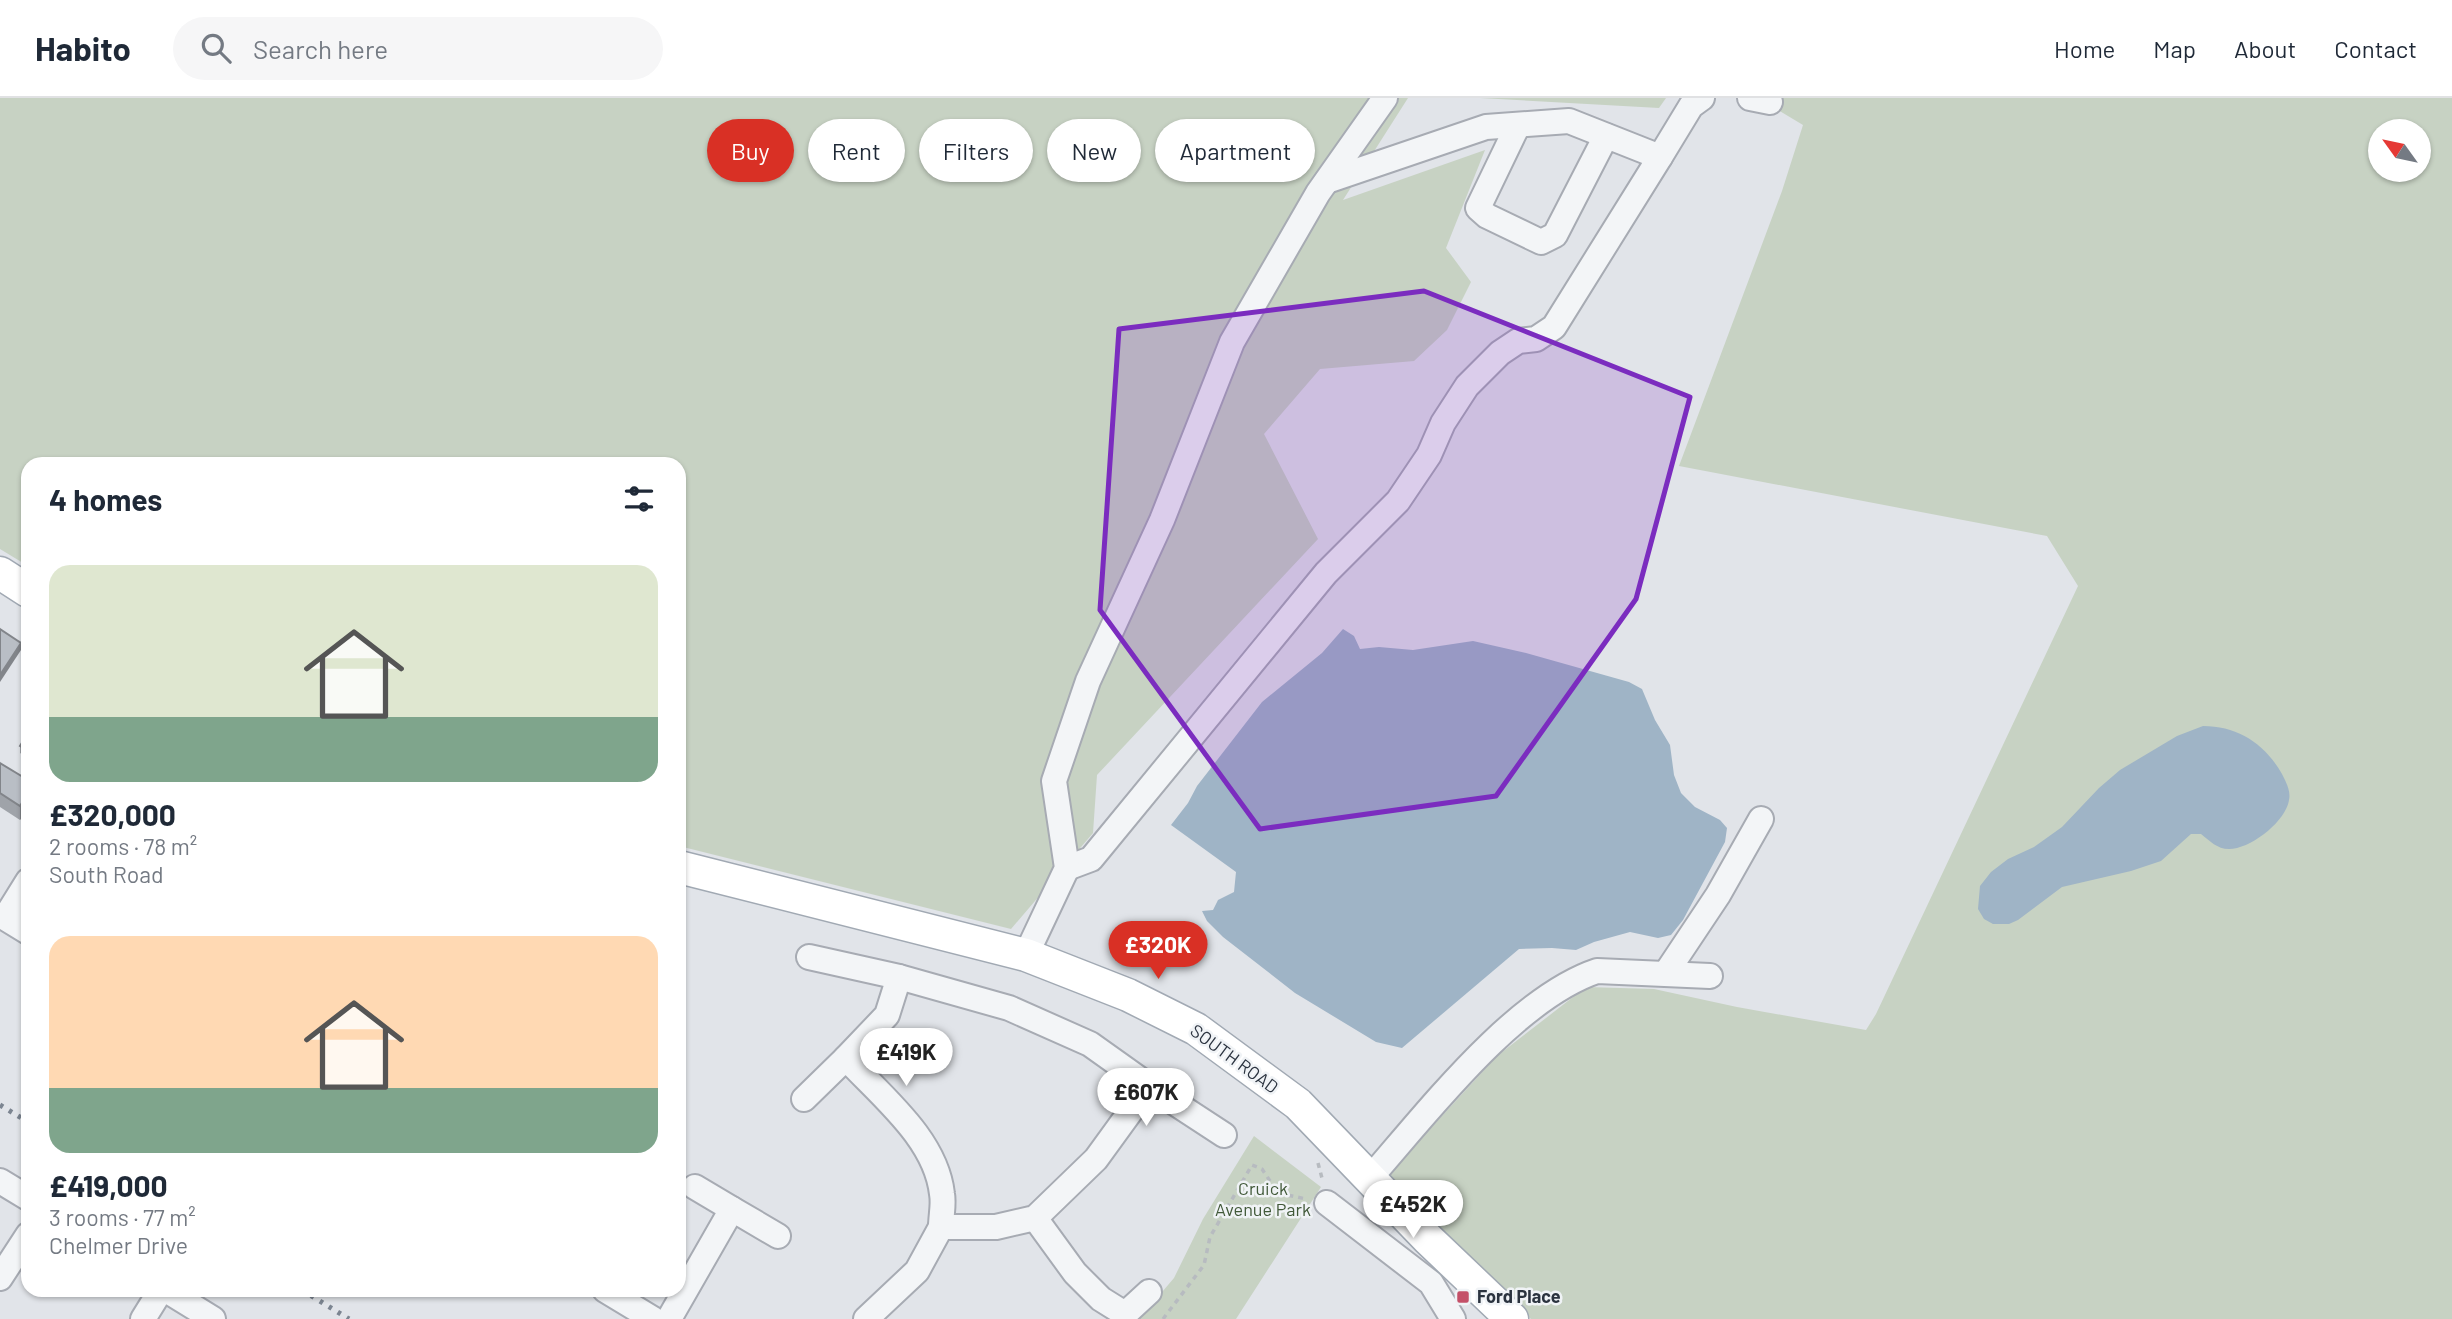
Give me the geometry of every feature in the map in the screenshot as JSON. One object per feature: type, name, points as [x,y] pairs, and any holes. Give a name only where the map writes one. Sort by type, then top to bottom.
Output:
[{"type":"main road","points":[[0,573],[21,586]]},
{"type":"main road","name":"SOUTH ROAD","points":[[686,869],[1026,955],[1128,995],[1196,1029],[1298,1104],[1428,1239],[1513,1319]]},
{"type":"street","points":[[1026,955],[1067,868],[1054,781],[1088,681],[1162,520],[1232,342],[1327,181],[1385,98]]},
{"type":"street","points":[[1067,868],[1091,859],[1326,573],[1398,501],[1429,455],[1443,423],[1467,386],[1500,353],[1518,341],[1536,339],[1554,327],[1691,106],[1702,98]]},
{"type":"street","points":[[1327,181],[1486,127],[1569,121],[1660,158]]},
{"type":"street","points":[[1518,125],[1478,208],[1487,216],[1541,242],[1555,235],[1606,136]]},
{"type":"street","points":[[1666,973],[1718,895],[1761,819]]},
{"type":"street","points":[[21,892],[3,922],[21,929]]},
{"type":"street","points":[[809,957],[899,977],[1009,1008],[1090,1044],[1224,1135]]},
{"type":"street","points":[[1370,1178],[1445,1093],[1501,1035],[1548,996],[1580,976],[1597,971],[1710,976]]},
{"type":"street","points":[[804,1099],[887,1015],[899,977]]},
{"type":"street","points":[[846,1058],[921,1138],[935,1164],[942,1194],[941,1227],[917,1271],[866,1319]]},
{"type":"street","points":[[941,1227],[996,1227],[1035,1218],[1096,1158],[1149,1086]]},
{"type":"street","points":[[0,1181],[21,1194]]},
{"type":"street","points":[[695,1187],[778,1236]]},
{"type":"street","points":[[1327,1203],[1431,1283],[1453,1319]]},
{"type":"street","points":[[686,1289],[732,1209]]},
{"type":"street","points":[[1035,1218],[1076,1273],[1101,1299],[1123,1316],[1149,1292]]},
{"type":"street","points":[[0,1279],[21,1246]]},
{"type":"street","points":[[143,1319],[158,1297]]},
{"type":"street","points":[[175,1297],[213,1319]]},
{"type":"street","points":[[617,1297],[653,1319]]},
{"type":"street","points":[[669,1319],[682,1297]]},
{"type":"path","points":[[9,637],[21,644]]},
{"type":"path","points":[[1163,1319],[1204,1265],[1210,1237],[1252,1165],[1262,1169],[1278,1193],[1327,1203]]},
{"type":"highlighted area","points":[[1424,291],[1690,397],[1636,599],[1496,796],[1260,829],[1100,610],[1119,329]]},
{"type":"green space","points":[[0,98],[1408,98],[1343,200],[1485,150],[1446,248],[1471,282],[1447,330],[1414,361],[1320,369],[1264,434],[1318,539],[1097,775],[1093,833],[1011,929],[686,848],[686,457],[21,457],[21,562],[0,549]]},
{"type":"green space","points":[[1480,98],[1666,98],[1659,108]]},
{"type":"green space","points":[[1758,98],[2452,98],[2452,1319],[1531,1319],[1474,1267],[1385,1178],[1497,1056],[1586,987],[1654,989],[1866,1030],[1876,1014],[2078,586],[2047,536],[1679,466],[1782,191],[1803,125]]},
{"type":"green space","name":"Cruick Avenue Park","points":[[1254,1136],[1321,1187],[1236,1319],[1139,1319],[1174,1278],[1203,1219]]},
{"type":"water","points":[[1343,629],[1354,636],[1360,649],[1379,647],[1413,650],[1473,641],[1629,682],[1642,689],[1655,720],[1670,745],[1674,775],[1681,793],[1695,807],[1720,820],[1727,828],[1725,842],[1683,920],[1671,935],[1658,938],[1630,932],[1576,950],[1519,949],[1402,1048],[1376,1042],[1295,993],[1223,937],[1207,921],[1202,911],[1213,910],[1218,900],[1234,892],[1236,872],[1171,825],[1197,786],[1262,702],[1322,653]]},
{"type":"water","points":[[2203,726],[2239,733],[2259,746],[2275,763],[2289,790],[2289,800],[2274,825],[2257,839],[2229,849],[2217,846],[2201,834],[2191,834],[2161,861],[2062,887],[2009,924],[1993,924],[1984,919],[1978,909],[1980,886],[1991,872],[2062,827],[2120,770],[2177,736]]},
{"type":"building","points":[[0,629],[21,643],[0,675]]},
{"type":"building","points":[[0,763],[21,776],[21,804],[0,793]]},
{"type":"railway","points":[[0,1105],[21,1118]]},
{"type":"railway","points":[[313,1297],[349,1319]]},
{"type":"place","name":"Ford Place","points":[[1463,1297]]}]
